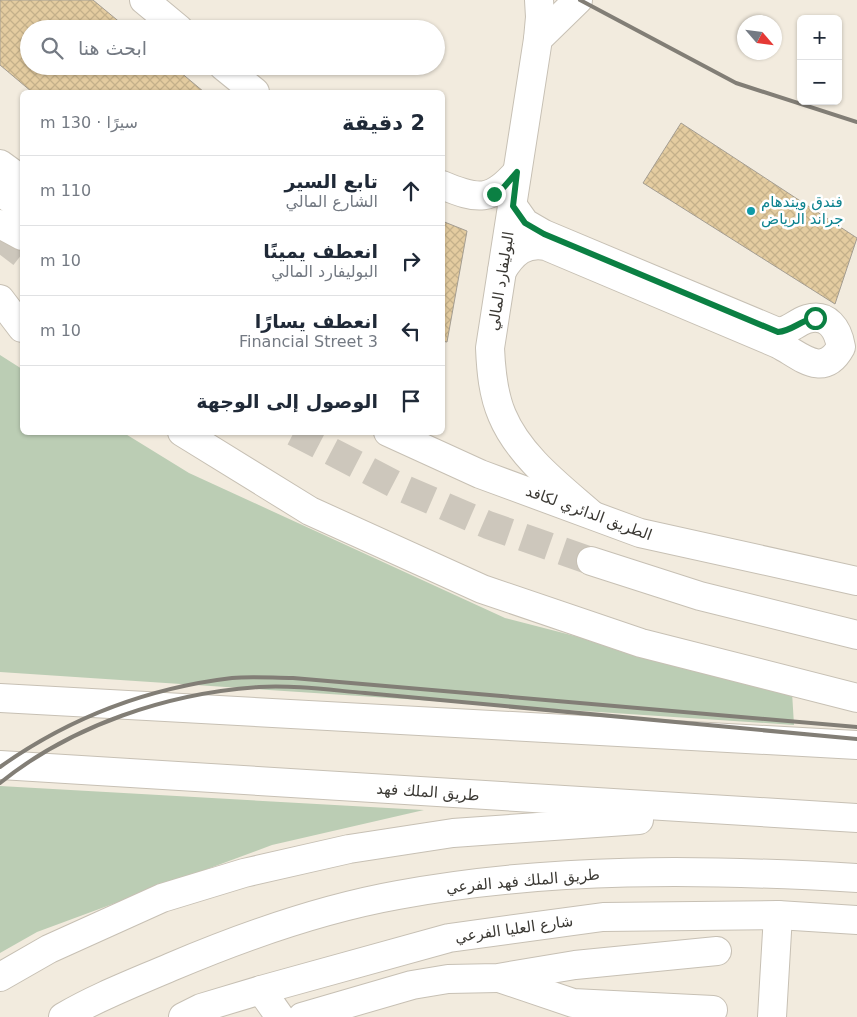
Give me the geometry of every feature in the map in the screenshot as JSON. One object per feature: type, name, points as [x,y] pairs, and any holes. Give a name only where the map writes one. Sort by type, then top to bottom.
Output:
[{"type":"main road","points":[[144,0],[167,20]]},
{"type":"main road","name":"البوليفارد المالي","points":[[539,0],[538,39],[490,348],[491,378],[502,415],[513,436],[533,460],[591,514]]},
{"type":"main road","points":[[538,39],[578,0]]},
{"type":"main road","points":[[234,75],[253,90]]},
{"type":"main road","points":[[0,164],[20,179]]},
{"type":"main road","points":[[445,186],[470,195],[483,196],[494,194],[504,187],[517,172]]},
{"type":"main road","points":[[0,191],[20,206]]},
{"type":"main road","points":[[502,271],[510,257],[519,250],[534,244],[546,246],[778,344],[808,362],[819,364],[829,362],[849,350],[832,324],[824,319],[806,320],[788,331],[778,332],[544,234],[525,223],[513,206]]},
{"type":"main road","points":[[0,224],[20,235]]},
{"type":"main road","points":[[0,299],[20,325]]},
{"type":"main road","points":[[0,322],[20,334]]},
{"type":"main road","points":[[187,435],[310,511],[482,589],[641,643],[857,698]]},
{"type":"main road","name":"الطريق الدائري لكافد","points":[[395,435],[480,474],[591,514],[640,534],[857,581]]},
{"type":"main road","points":[[591,561],[700,596],[857,635]]},
{"type":"main road","points":[[0,698],[857,745]]},
{"type":"main road","name":"طريق الملك فهد","points":[[0,765],[857,818]]},
{"type":"main road","points":[[0,977],[50,948],[162,898],[244,873],[349,848],[452,833],[745,812]]},
{"type":"main road","name":"طريق الملك فهد الفرعي","points":[[63,1017],[89,1002],[210,950],[309,916],[396,895],[486,881],[598,873],[857,878]]},
{"type":"main road","points":[[772,1017],[778,914]]},
{"type":"main road","name":"شارع العليا الفرعي","points":[[184,1017],[201,1008],[261,990],[449,938],[603,918],[778,914],[857,920]]},
{"type":"main road","points":[[302,1017],[412,985],[448,979],[498,978],[575,965],[717,951]]},
{"type":"main road","points":[[498,978],[573,1002],[713,1010]]},
{"type":"main road","points":[[261,990],[280,1017]]},
{"type":"green space","points":[[0,355],[20,368],[20,435],[127,435],[189,473],[505,618],[792,692],[794,725],[0,672]]},
{"type":"green space","points":[[0,786],[424,810],[272,845],[37,932],[0,953]]},
{"type":"building","points":[[0,0],[93,0],[117,20],[20,20],[20,75],[184,75],[202,90],[30,90],[0,65]]},
{"type":"building","name":"فندق ويندهام جراند الرياض","points":[[681,123],[857,238],[835,304],[643,183]]},
{"type":"building","points":[[445,222],[467,231],[447,342],[445,342]]},
{"type":"tunnel","points":[[0,237],[20,252]]},
{"type":"tunnel","points":[[300,435],[400,487],[488,525],[591,561]]},
{"type":"railway","points":[[580,0],[736,83],[857,122]]},
{"type":"railway","points":[[0,767],[54,734],[110,708],[170,689],[240,677],[293,678],[857,727]]},
{"type":"railway","points":[[0,783],[28,762],[58,744],[122,716],[190,696],[259,687],[325,689],[857,739]]},
{"type":"place","name":"فندق ويندهام جراند الرياض","points":[[751,211]]},
{"type":"route","points":[[494,194],[504,187],[517,172],[513,206],[525,223],[544,234],[778,332],[788,331],[806,320],[815,318]]}]
